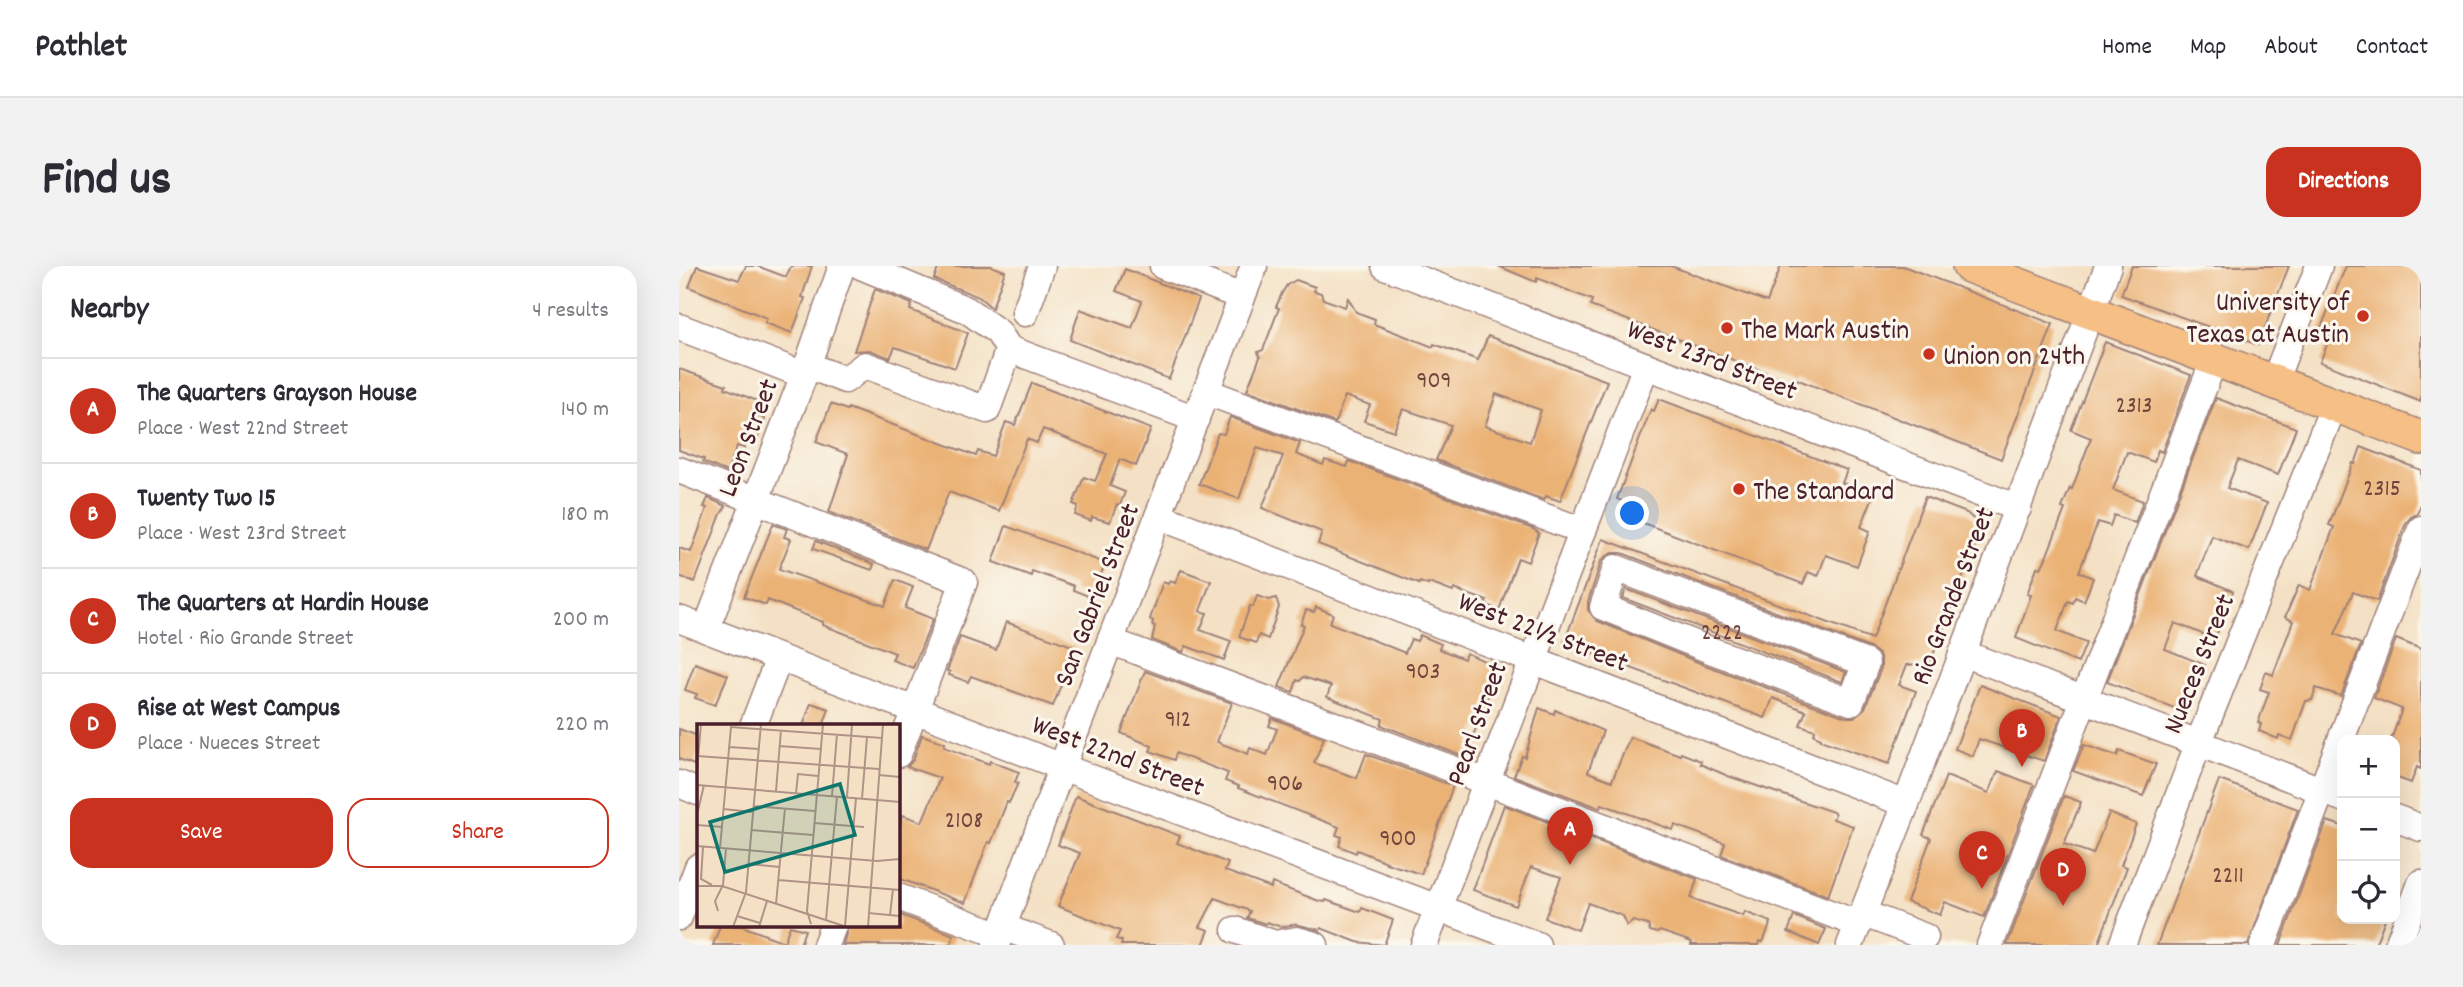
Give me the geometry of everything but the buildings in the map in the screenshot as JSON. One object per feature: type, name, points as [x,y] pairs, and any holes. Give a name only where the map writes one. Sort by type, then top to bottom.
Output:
[{"type":"main road","points":[[1974,267],[2421,438]]},
{"type":"street","name":"Leon Street","points":[[706,629],[842,266]]},
{"type":"street","points":[[861,266],[967,310],[998,332],[1009,349],[1196,419]]},
{"type":"street","points":[[1025,313],[1042,266]]},
{"type":"street","points":[[1163,266],[1242,297]]},
{"type":"street","name":"San Gabriel Street","points":[[1000,936],[1254,266]]},
{"type":"street","name":"West 23rd Street","points":[[1385,266],[2018,508]]},
{"type":"street","name":"Rio Grande Street","points":[[1857,928],[2108,266]]},
{"type":"street","points":[[2274,382],[2319,266]]},
{"type":"street","points":[[679,327],[805,370],[845,380],[865,365],[987,411],[1009,349]]},
{"type":"street","points":[[1990,945],[2214,360]]},
{"type":"street","name":"Pearl Street","points":[[1424,945],[1646,366]]},
{"type":"street","points":[[1207,392],[1583,531]]},
{"type":"street","name":"Nueces Street","points":[[2122,945],[2199,742],[2334,405]]},
{"type":"street","points":[[679,470],[964,582],[899,751]]},
{"type":"street","name":"West 22½ Street","points":[[1158,516],[1906,804]]},
{"type":"street","points":[[2263,945],[2332,794],[2421,529]]},
{"type":"street","points":[[1616,568],[1726,609],[1866,663],[1851,702],[1602,607],[1616,568]]},
{"type":"street","points":[[1710,650],[1726,609]]},
{"type":"street","name":"West 22nd Street","points":[[679,619],[1062,767],[1537,945]]},
{"type":"street","points":[[1110,641],[1487,782],[1857,928],[1925,937]]},
{"type":"street","points":[[1962,653],[2332,794]]},
{"type":"street","points":[[754,724],[779,658]]},
{"type":"street","points":[[679,785],[697,792]]},
{"type":"street","points":[[2400,820],[2421,828]]},
{"type":"street","points":[[679,917],[697,870]]},
{"type":"street","points":[[2398,945],[2421,883]]},
{"type":"street","points":[[899,897],[1000,936],[1051,945]]},
{"type":"street","points":[[826,945],[832,928]]},
{"type":"street","points":[[1235,930],[1275,944],[1297,940],[1315,945]]},
{"type":"place","name":"University of Texas at Austin","points":[[2363,316]]},
{"type":"place","name":"The Mark Austin","points":[[1727,328]]},
{"type":"place","name":"Union on 24th","points":[[1929,354]]},
{"type":"place","name":"The Standard","points":[[1739,489]]},
{"type":"place","name":"Twenty Two 15","points":[[2022,767]]},
{"type":"place","name":"The Quarters Grayson House","points":[[1570,865]]},
{"type":"place","name":"The Quarters at Hardin House","points":[[1982,889]]},
{"type":"place","name":"Rise at West Campus","points":[[2063,906]]}]
